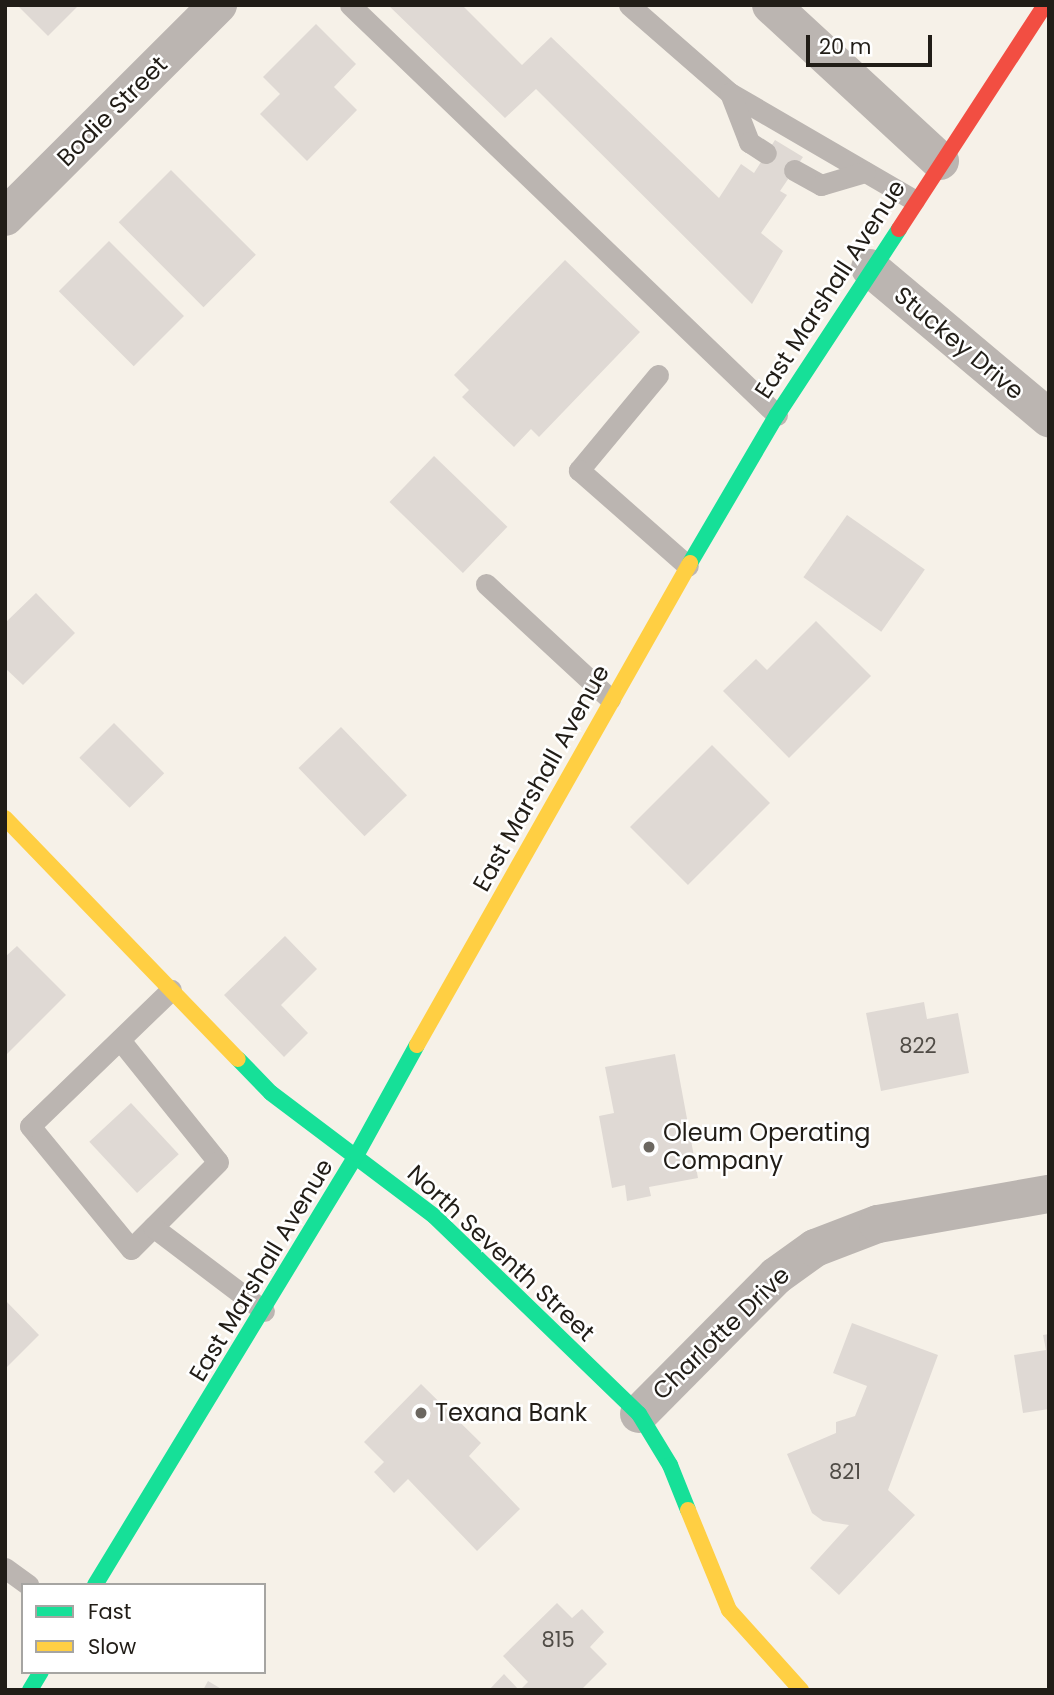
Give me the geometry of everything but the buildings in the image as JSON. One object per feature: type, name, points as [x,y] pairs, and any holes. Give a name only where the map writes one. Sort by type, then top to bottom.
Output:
[{"type":"main road","name":"East Marshall Avenue","points":[[96,1583],[357,1154],[610,699],[777,415],[940,160],[1045,5]]},
{"type":"main road","name":"North Seventh Street","points":[[5,818],[271,1093],[357,1154],[434,1216],[639,1414],[670,1465],[729,1610],[759,1648],[801,1690]]},
{"type":"main road","points":[[30,1690],[40,1674]]},
{"type":"street","name":"Bodie Street","points":[[5,217],[218,5]]},
{"type":"street","points":[[771,5],[940,160]]},
{"type":"street","name":"Stuckey Drive","points":[[870,268],[1049,418]]},
{"type":"street","name":"Charlotte Drive","points":[[639,1414],[776,1276],[815,1248],[877,1224],[1049,1194]]},
{"type":"lane","points":[[349,5],[777,415]]},
{"type":"lane","points":[[629,5],[730,93],[915,200]]},
{"type":"lane","points":[[730,93],[749,142],[766,153]]},
{"type":"lane","points":[[794,170],[821,185],[865,172]]},
{"type":"lane","points":[[658,375],[579,470],[688,566]]},
{"type":"lane","points":[[486,584],[610,699]]},
{"type":"lane","points":[[120,1040],[218,1161],[131,1249],[30,1126],[171,990]]},
{"type":"lane","points":[[153,1227],[264,1311]]},
{"type":"lane","points":[[5,1568],[25,1583]]},
{"type":"traffic: fast","points":[[690,563],[777,415],[899,229]]},
{"type":"traffic: fast","points":[[96,1583],[357,1154],[417,1045]]},
{"type":"traffic: fast","points":[[238,1059],[271,1093],[434,1216],[639,1414],[670,1465],[688,1510]]},
{"type":"traffic: fast","points":[[30,1690],[40,1674]]},
{"type":"traffic: slow","points":[[417,1045],[690,563]]},
{"type":"traffic: slow","points":[[5,818],[238,1059]]},
{"type":"traffic: slow","points":[[688,1510],[729,1610],[801,1690]]},
{"type":"traffic: jam","points":[[899,229],[1045,5]]},
{"type":"place","name":"Oleum Operating Company","points":[[649,1147]]},
{"type":"place","name":"Texana Bank","points":[[421,1413]]}]
